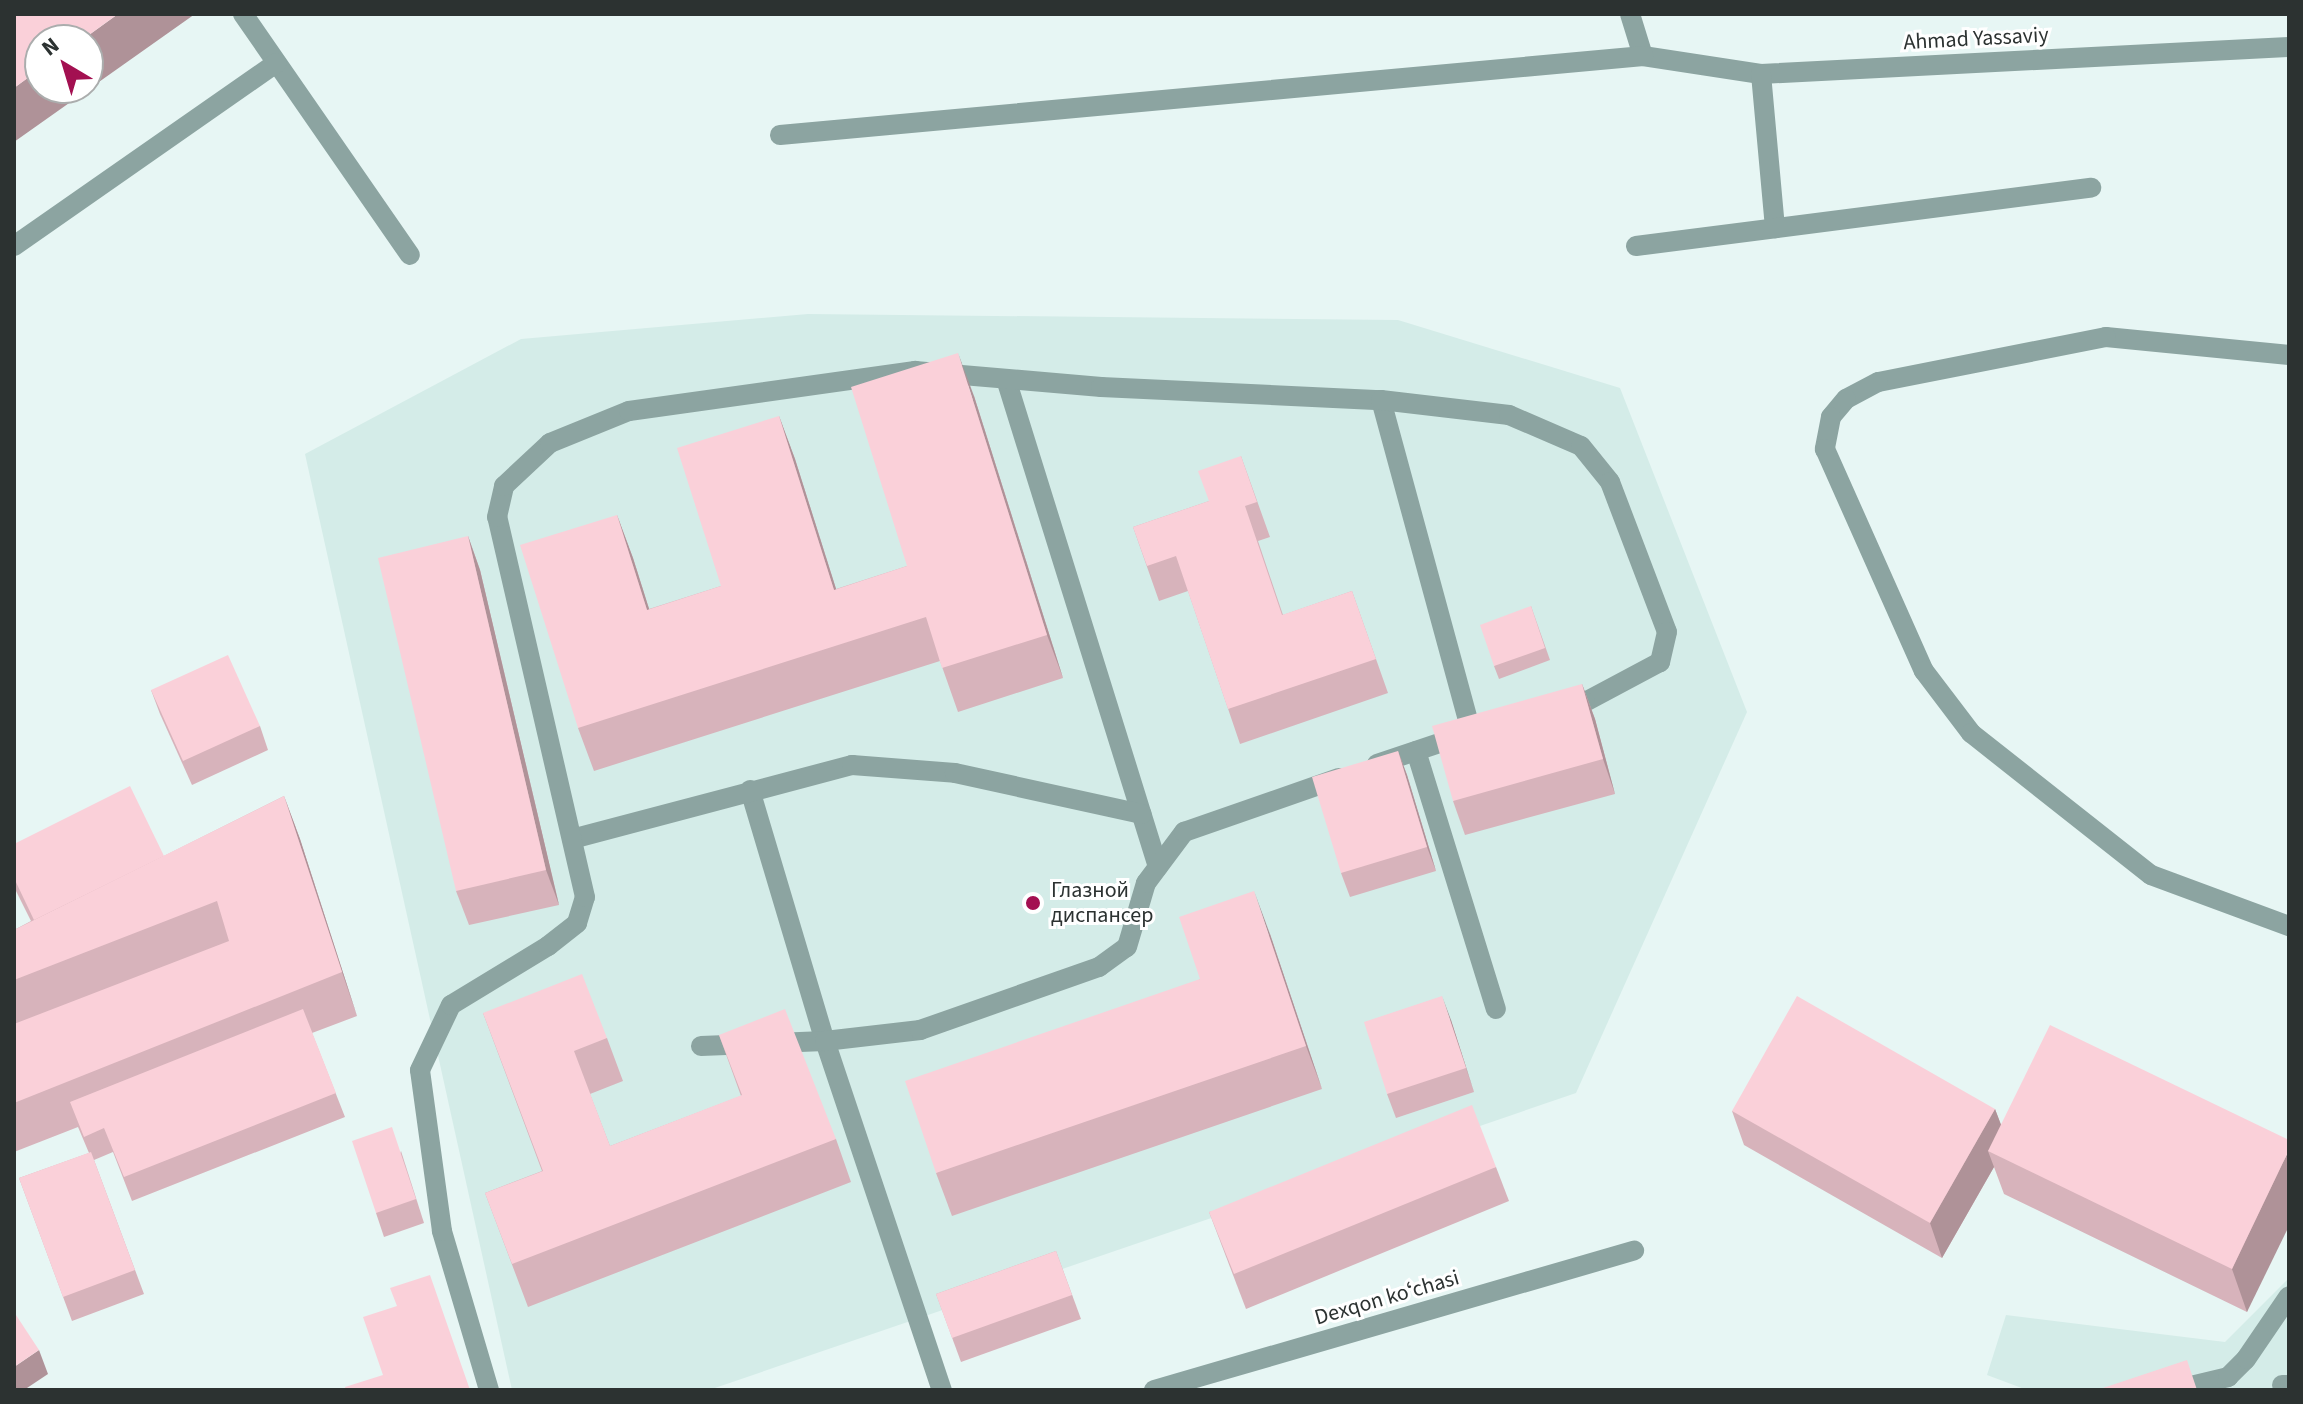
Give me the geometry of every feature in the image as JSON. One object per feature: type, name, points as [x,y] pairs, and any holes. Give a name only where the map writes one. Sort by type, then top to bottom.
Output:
[{"type":"street","points":[[243,14],[410,255]]},
{"type":"street","points":[[1630,14],[1643,56]]},
{"type":"street","name":"Ahmad Yassaviy","points":[[780,135],[1643,56],[1761,74],[2289,47]]},
{"type":"street","points":[[14,246],[276,63]]},
{"type":"street","points":[[1761,74],[1775,228]]},
{"type":"street","points":[[1636,246],[2091,188]]},
{"type":"street","points":[[2289,355],[2106,337],[1878,382],[1846,399],[1831,417],[1825,449],[1924,671],[1971,733],[2151,875],[2289,926]]},
{"type":"street","points":[[489,1390],[442,1231],[420,1070],[451,1005],[548,946],[577,923],[585,897],[497,517],[504,486],[550,443],[629,411],[915,371],[1101,387],[1381,400],[1509,415],[1581,446],[1610,482],[1667,632],[1660,662],[1585,702],[1543,713]]},
{"type":"street","points":[[1006,379],[1158,867]]},
{"type":"street","points":[[701,1046],[825,1041],[920,1030],[1099,967],[1127,947],[1146,883],[1184,832],[1478,730],[1381,400]]},
{"type":"street","points":[[1416,751],[1496,1009]]},
{"type":"street","points":[[572,839],[852,765],[955,773],[1142,814]]},
{"type":"street","points":[[750,790],[825,1041],[942,1390]]},
{"type":"street","name":"Dexqon koʻchasi","points":[[1154,1390],[1634,1251]]},
{"type":"street","points":[[2174,1390],[2228,1377],[2246,1359],[2289,1296]]},
{"type":"shaded area","name":"Глазной диспансер","points":[[808,314],[1398,320],[1620,388],[1747,712],[1576,1093],[709,1390],[512,1390],[305,454],[521,339]]},
{"type":"shaded area","points":[[2289,1278],[2289,1390],[2027,1390],[1987,1375],[2006,1315],[2225,1342]]},
{"type":"building","points":[[14,14],[118,14],[104,24],[24,24],[24,81],[14,88]]},
{"type":"building","points":[[958,353],[1047,635],[942,668],[926,617],[578,728],[520,545],[617,515],[647,610],[721,586],[677,448],[779,416],[834,590],[907,566],[851,387]]},
{"type":"building","points":[[1241,456],[1257,502],[1245,506],[1282,615],[1352,591],[1376,659],[1228,709],[1176,556],[1147,566],[1133,527],[1209,501],[1198,471]]},
{"type":"building","points":[[468,536],[546,870],[456,891],[378,558]]},
{"type":"building","points":[[1531,606],[1545,648],[1494,666],[1480,625]]},
{"type":"building","points":[[228,655],[260,726],[183,761],[151,690]]},
{"type":"building","points":[[1582,684],[1603,759],[1453,801],[1432,726]]},
{"type":"building","points":[[1398,751],[1427,847],[1341,873],[1312,777]]},
{"type":"building","points":[[130,786],[164,856],[34,920],[14,878],[14,844]]},
{"type":"building","points":[[284,796],[342,972],[14,1103],[14,1024],[229,941],[217,901],[14,980],[14,930]]},
{"type":"building","points":[[1254,891],[1306,1046],[936,1173],[905,1081],[1200,979],[1179,917]]},
{"type":"building","points":[[582,974],[607,1038],[574,1051],[610,1146],[742,1095],[719,1035],[785,1009],[836,1139],[512,1264],[485,1193],[543,1171],[483,1013]]},
{"type":"building","points":[[1442,996],[1466,1068],[1387,1094],[1364,1022]]},
{"type":"building","points":[[1797,996],[1995,1109],[1930,1223],[1732,1111]]},
{"type":"building","points":[[303,1009],[336,1093],[124,1177],[104,1128],[84,1137],[70,1102]]},
{"type":"building","points":[[2050,1025],[2289,1140],[2289,1150],[2232,1269],[1988,1151]]},
{"type":"building","points":[[1472,1105],[1496,1167],[1234,1274],[1209,1212]]},
{"type":"building","points":[[392,1127],[416,1199],[376,1213],[352,1141]]},
{"type":"building","points":[[91,1152],[135,1270],[63,1297],[19,1178]]},
{"type":"building","points":[[1056,1251],[1072,1295],[952,1338],[936,1294]]},
{"type":"building","points":[[430,1275],[470,1390],[346,1390],[345,1387],[383,1375],[363,1317],[397,1306],[390,1288]]},
{"type":"building","points":[[14,1312],[39,1350],[14,1367]]},
{"type":"building","points":[[2187,1360],[2197,1390],[2097,1390]]},
{"type":"place","name":"Глазной диспансер","points":[[1033,903]]}]
